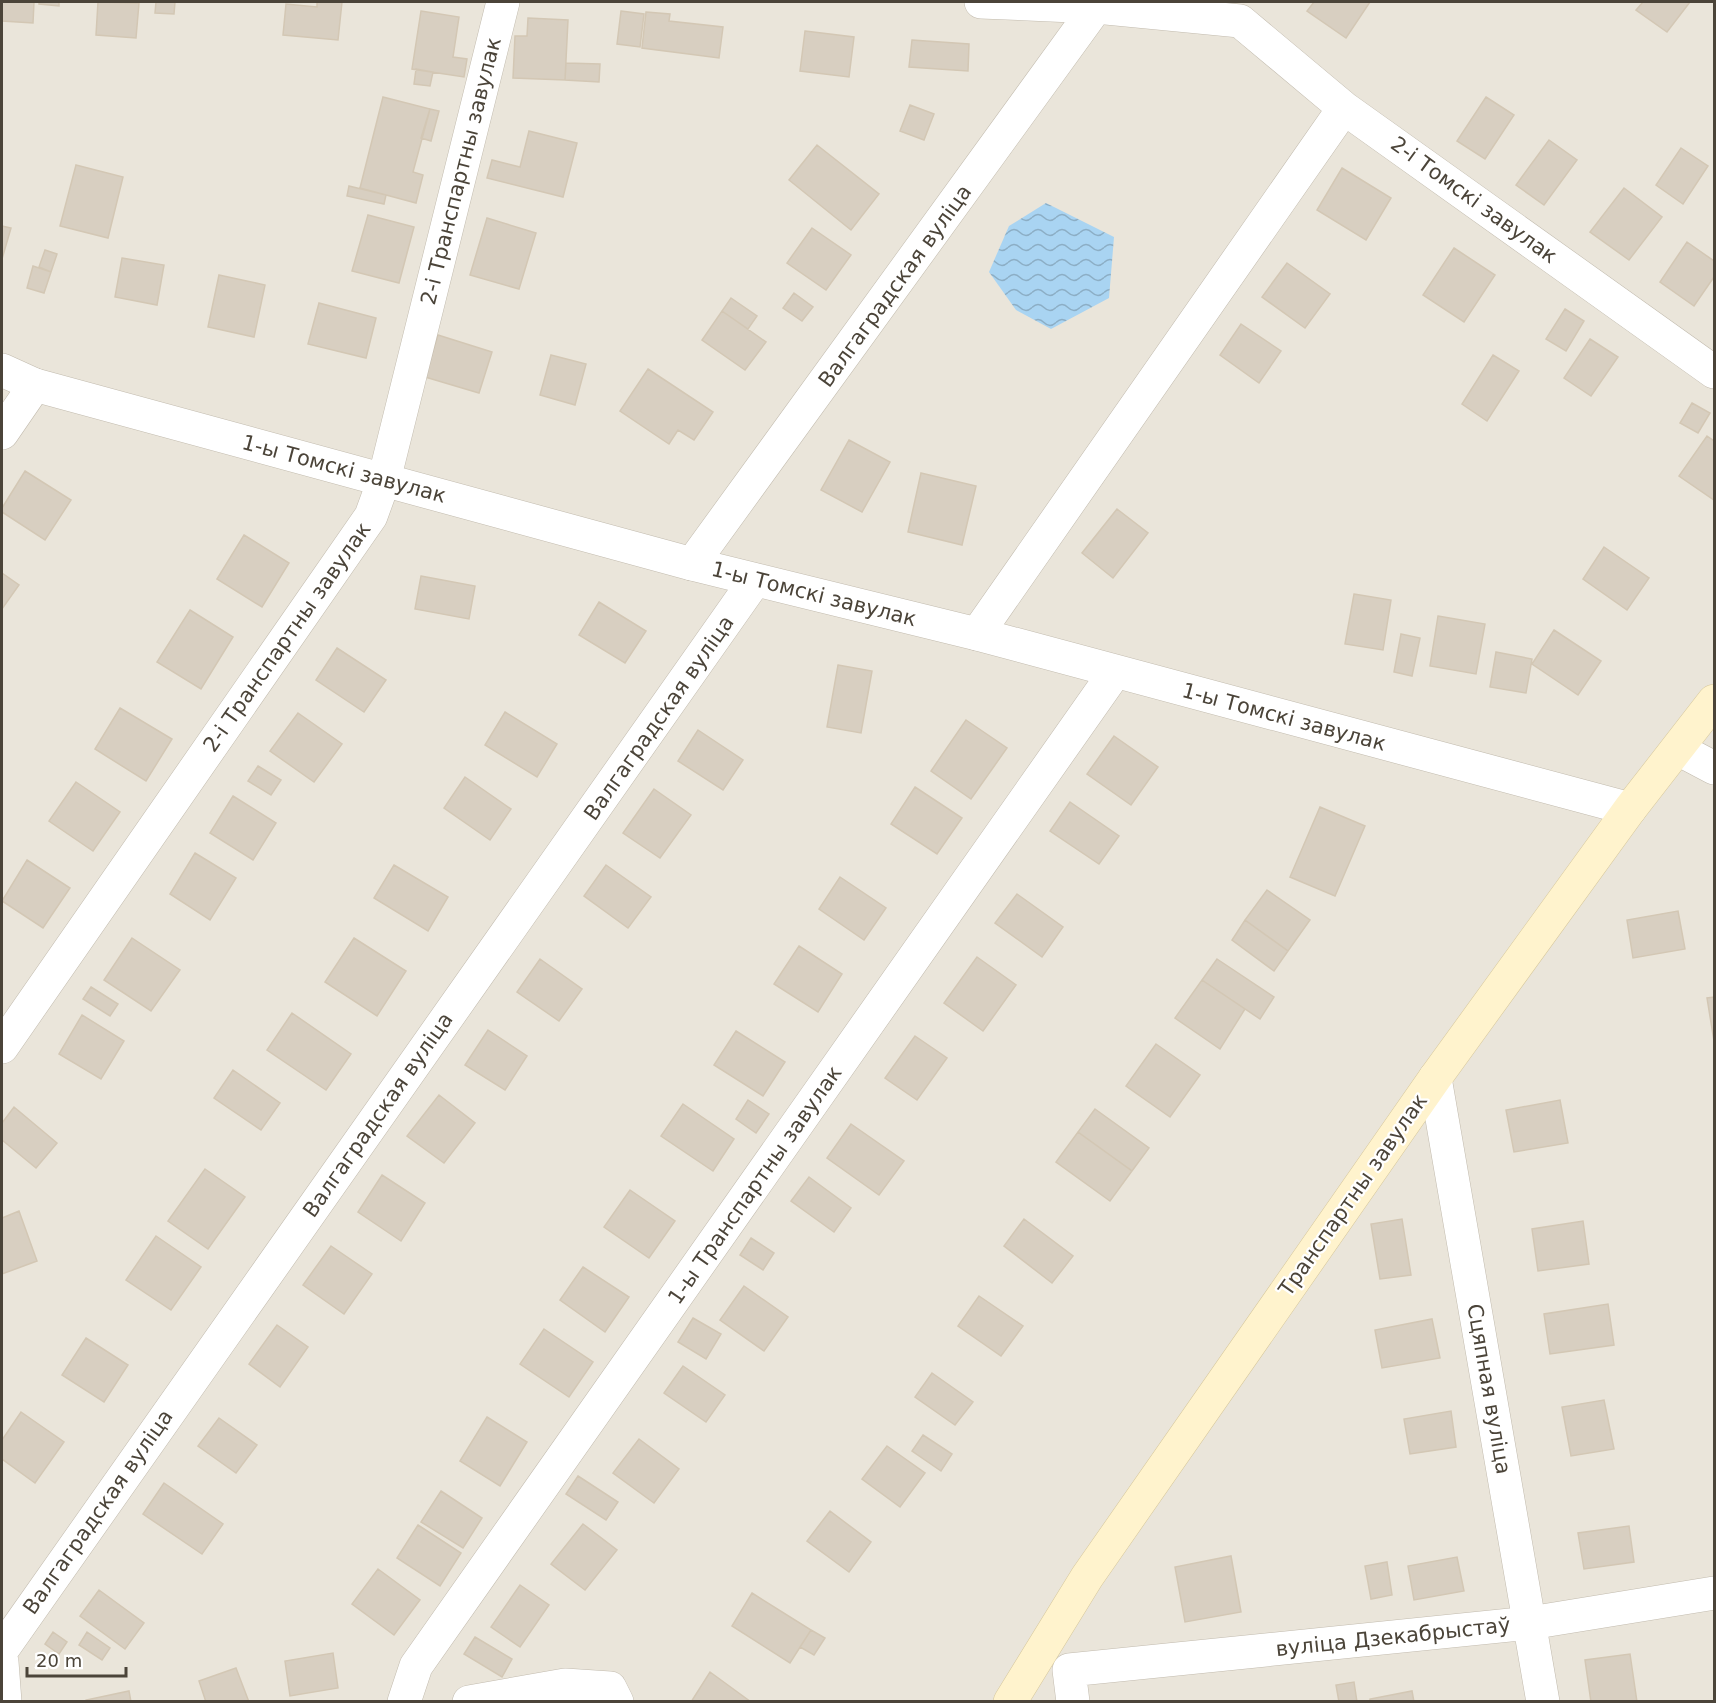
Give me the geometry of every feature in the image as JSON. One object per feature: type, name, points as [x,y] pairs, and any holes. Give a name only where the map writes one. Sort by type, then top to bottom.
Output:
[{"type":"main road","name":"Транспартны завулак","points":[[1010,1701],[1094,1567],[1435,1078],[1630,809],[1714,701]]},
{"type":"street","name":"2-і Транспартны завулак","points":[[2,1047],[371,516],[384,480],[503,2]]},
{"type":"street","points":[[981,2],[1247,11]]},
{"type":"street","name":"Валгаградская вуліца","points":[[692,564],[1096,7]]},
{"type":"street","name":"2-і Томскі завулак","points":[[1247,11],[1344,108],[1714,372]]},
{"type":"street","points":[[977,634],[1344,108]]},
{"type":"street","name":"1-ы Томскі завулак","points":[[2,370],[34,385],[692,564],[977,634],[1630,809]]},
{"type":"street","points":[[2,434],[34,385]]},
{"type":"street","name":"Валгаградская вуліца","points":[[2,1650],[755,580]]},
{"type":"street","name":"1-ы Транспартны завулак","points":[[404,1701],[416,1666],[1115,672]]},
{"type":"street","points":[[1678,749],[1714,770]]},
{"type":"street","name":"Сцяпная вуліца","points":[[1435,1078],[1543,1701]]},
{"type":"street","name":"вуліца Дзекабрыстаў","points":[[1069,1670],[1530,1623],[1714,1593]]},
{"type":"street","points":[[1040,1653],[1069,1670],[1073,1701]]},
{"type":"street","points":[[2,1662],[5,1701]]},
{"type":"street","points":[[469,1701],[565,1686],[610,1688],[617,1701]]},
{"type":"shaded area","points":[[2,2],[1714,2],[1714,1701],[2,1701]]},
{"type":"water","points":[[1046,203],[1114,237],[1109,298],[1051,329],[1016,310],[989,272],[1009,226]]},
{"type":"building","points":[[2,2],[34,2],[33,23],[2,21]]},
{"type":"building","points":[[39,2],[59,2],[59,6],[39,4]]},
{"type":"building","points":[[98,2],[139,3],[136,38],[96,35]]},
{"type":"building","points":[[156,2],[175,2],[174,14],[155,13]]},
{"type":"building","points":[[317,2],[342,2],[338,40],[283,35],[286,4],[317,7]]},
{"type":"building","points":[[1314,2],[1370,2],[1346,38],[1307,11]]},
{"type":"building","points":[[1643,2],[1690,2],[1667,32],[1636,10]]},
{"type":"building","points":[[421,11],[459,17],[453,57],[467,59],[464,77],[412,69]]},
{"type":"building","points":[[621,11],[644,14],[640,47],[617,44]]},
{"type":"building","points":[[646,12],[670,14],[669,21],[723,27],[719,58],[642,48]]},
{"type":"building","points":[[528,18],[568,20],[565,80],[513,78],[515,36],[527,36]]},
{"type":"building","points":[[805,31],[854,37],[849,77],[800,71]]},
{"type":"building","points":[[912,40],[969,44],[968,71],[909,67]]},
{"type":"building","points":[[566,63],[600,64],[599,82],[565,80]]},
{"type":"building","points":[[416,69],[433,72],[430,86],[414,84]]},
{"type":"building","points":[[383,97],[430,109],[413,172],[423,175],[416,203],[360,188]]},
{"type":"building","points":[[1486,97],[1514,115],[1485,159],[1457,141]]},
{"type":"building","points":[[910,105],[934,114],[924,140],[900,131]]},
{"type":"building","points":[[430,109],[439,111],[431,141],[421,138]]},
{"type":"building","points":[[529,131],[577,143],[563,197],[487,178],[492,160],[520,167]]},
{"type":"building","points":[[1549,140],[1577,160],[1544,205],[1516,185]]},
{"type":"building","points":[[817,145],[879,194],[851,230],[789,180]]},
{"type":"building","points":[[1681,148],[1708,166],[1683,204],[1656,185]]},
{"type":"building","points":[[76,165],[123,177],[108,238],[60,226]]},
{"type":"building","points":[[1342,168],[1391,198],[1366,240],[1317,210]]},
{"type":"building","points":[[349,186],[386,195],[384,204],[347,196]]},
{"type":"building","points":[[1624,188],[1662,217],[1629,260],[1590,232]]},
{"type":"building","points":[[368,215],[414,227],[399,283],[352,271]]},
{"type":"building","points":[[487,218],[536,233],[519,289],[470,275]]},
{"type":"building","points":[[2,226],[11,228],[2,259]]},
{"type":"building","points":[[812,228],[851,255],[826,290],[787,263]]},
{"type":"building","points":[[1687,242],[1714,261],[1714,277],[1694,306],[1660,282]]},
{"type":"building","points":[[1454,248],[1495,275],[1464,322],[1423,295]]},
{"type":"building","points":[[45,250],[57,254],[51,272],[39,267]]},
{"type":"building","points":[[122,258],[164,265],[157,305],[115,297]]},
{"type":"building","points":[[1287,263],[1330,294],[1305,328],[1262,297]]},
{"type":"building","points":[[33,266],[51,272],[44,293],[27,288]]},
{"type":"building","points":[[219,275],[265,285],[254,337],[208,327]]},
{"type":"building","points":[[794,293],[813,307],[802,321],[783,308]]},
{"type":"building","points":[[731,298],[757,316],[748,329],[722,311]]},
{"type":"building","points":[[319,303],[376,318],[366,358],[308,344]]},
{"type":"building","points":[[1565,309],[1584,321],[1566,351],[1546,339]]},
{"type":"building","points":[[722,311],[766,342],[745,370],[702,340]]},
{"type":"building","points":[[1241,324],[1281,351],[1259,383],[1220,355]]},
{"type":"building","points":[[438,335],[492,352],[479,393],[425,377]]},
{"type":"building","points":[[1590,339],[1618,357],[1591,396],[1564,378]]},
{"type":"building","points":[[551,355],[586,364],[575,405],[540,395]]},
{"type":"building","points":[[1493,355],[1519,371],[1487,421],[1462,404]]},
{"type":"building","points":[[648,369],[713,412],[694,440],[678,430],[669,444],[620,411]]},
{"type":"building","points":[[1692,403],[1710,413],[1698,433],[1680,423]]},
{"type":"building","points":[[1707,436],[1714,441],[1714,500],[1679,476]]},
{"type":"building","points":[[849,440],[890,462],[862,512],[821,490]]},
{"type":"building","points":[[25,471],[71,500],[45,540],[2,512],[2,508]]},
{"type":"building","points":[[921,473],[976,486],[962,545],[908,532]]},
{"type":"building","points":[[1117,509],[1148,533],[1113,578],[1082,553]]},
{"type":"building","points":[[244,535],[289,563],[262,607],[217,579]]},
{"type":"building","points":[[1604,547],[1649,578],[1627,610],[1583,579]]},
{"type":"building","points":[[2,573],[19,585],[2,609]]},
{"type":"building","points":[[421,576],[475,586],[469,619],[415,609]]},
{"type":"building","points":[[1354,594],[1391,600],[1383,650],[1345,644]]},
{"type":"building","points":[[599,602],[646,631],[625,663],[579,635]]},
{"type":"building","points":[[190,610],[233,637],[201,689],[157,662]]},
{"type":"building","points":[[1438,616],[1485,624],[1476,674],[1430,666]]},
{"type":"building","points":[[1554,630],[1601,661],[1578,695],[1532,664]]},
{"type":"building","points":[[1401,634],[1420,638],[1412,676],[1394,672]]},
{"type":"building","points":[[337,648],[386,680],[364,712],[316,680]]},
{"type":"building","points":[[1496,652],[1532,659],[1526,693],[1490,687]]},
{"type":"building","points":[[838,665],[872,671],[861,733],[827,727]]},
{"type":"building","points":[[120,708],[172,739],[146,781],[95,749]]},
{"type":"building","points":[[505,712],[557,744],[537,777],[485,745]]},
{"type":"building","points":[[298,713],[342,744],[314,782],[270,751]]},
{"type":"building","points":[[966,720],[1007,748],[971,799],[931,771]]},
{"type":"building","points":[[698,730],[743,760],[723,790],[678,761]]},
{"type":"building","points":[[1114,736],[1158,767],[1131,805],[1087,774]]},
{"type":"building","points":[[258,766],[281,780],[271,795],[248,781]]},
{"type":"building","points":[[465,777],[511,809],[490,840],[444,808]]},
{"type":"building","points":[[76,782],[120,812],[93,851],[49,821]]},
{"type":"building","points":[[915,787],[962,818],[937,854],[891,824]]},
{"type":"building","points":[[654,789],[691,815],[660,858],[623,833]]},
{"type":"building","points":[[233,796],[276,823],[253,860],[210,833]]},
{"type":"building","points":[[1070,802],[1119,836],[1099,864],[1050,831]]},
{"type":"building","points":[[1320,807],[1365,826],[1335,896],[1290,877]]},
{"type":"building","points":[[195,853],[236,878],[210,920],[170,894]]},
{"type":"building","points":[[27,860],[70,888],[43,928],[2,901]]},
{"type":"building","points":[[394,865],[448,897],[428,931],[374,898]]},
{"type":"building","points":[[606,865],[651,897],[628,928],[584,896]]},
{"type":"building","points":[[840,877],[886,908],[864,940],[819,909]]},
{"type":"building","points":[[1267,890],[1310,920],[1288,951],[1245,920]]},
{"type":"building","points":[[1017,894],[1063,927],[1042,957],[995,923]]},
{"type":"building","points":[[1678,911],[1685,949],[1633,958],[1627,920]]},
{"type":"building","points":[[1245,920],[1288,951],[1274,971],[1232,940]]},
{"type":"building","points":[[132,938],[180,970],[151,1011],[104,980]]},
{"type":"building","points":[[354,938],[406,971],[377,1016],[325,982]]},
{"type":"building","points":[[799,946],[842,974],[818,1012],[774,984]]},
{"type":"building","points":[[977,957],[1016,985],[983,1031],[944,1003]]},
{"type":"building","points":[[540,959],[582,989],[559,1021],[517,992]]},
{"type":"building","points":[[1217,959],[1274,997],[1260,1019],[1202,980]]},
{"type":"building","points":[[1202,980],[1245,1009],[1220,1049],[1175,1018]]},
{"type":"building","points":[[91,987],[118,1004],[110,1016],[83,999]]},
{"type":"building","points":[[1714,997],[1714,1041],[1707,998]]},
{"type":"building","points":[[292,1013],[351,1054],[326,1090],[267,1050]]},
{"type":"building","points":[[82,1015],[124,1041],[101,1079],[59,1054]]},
{"type":"building","points":[[488,1030],[527,1056],[505,1090],[465,1065]]},
{"type":"building","points":[[736,1031],[785,1062],[763,1096],[714,1065]]},
{"type":"building","points":[[915,1036],[947,1058],[917,1100],[885,1078]]},
{"type":"building","points":[[1156,1044],[1200,1075],[1170,1117],[1126,1086]]},
{"type":"building","points":[[233,1070],[280,1103],[261,1130],[214,1098]]},
{"type":"building","points":[[439,1095],[475,1123],[444,1163],[407,1136]]},
{"type":"building","points":[[748,1100],[769,1114],[756,1133],[736,1119]]},
{"type":"building","points":[[1560,1100],[1568,1143],[1514,1152],[1506,1110]]},
{"type":"building","points":[[683,1104],[734,1139],[713,1171],[661,1136]]},
{"type":"building","points":[[14,1107],[57,1143],[36,1168],[2,1140],[2,1123]]},
{"type":"building","points":[[1095,1109],[1149,1148],[1132,1171],[1078,1132]]},
{"type":"building","points":[[851,1124],[904,1161],[879,1195],[827,1158]]},
{"type":"building","points":[[1078,1132],[1132,1171],[1110,1201],[1056,1162]]},
{"type":"building","points":[[205,1169],[245,1197],[208,1249],[168,1221]]},
{"type":"building","points":[[382,1175],[425,1203],[401,1241],[358,1212]]},
{"type":"building","points":[[809,1177],[851,1208],[834,1232],[791,1201]]},
{"type":"building","points":[[630,1190],[675,1221],[649,1258],[604,1227]]},
{"type":"building","points":[[19,1211],[37,1261],[2,1274],[2,1218]]},
{"type":"building","points":[[1024,1219],[1073,1256],[1052,1283],[1004,1246]]},
{"type":"building","points":[[1402,1219],[1411,1275],[1380,1279],[1371,1224]]},
{"type":"building","points":[[1583,1221],[1589,1264],[1538,1271],[1532,1229]]},
{"type":"building","points":[[156,1236],[201,1267],[171,1310],[126,1280]]},
{"type":"building","points":[[751,1238],[774,1253],[763,1270],[740,1255]]},
{"type":"building","points":[[331,1246],[372,1274],[344,1314],[303,1285]]},
{"type":"building","points":[[583,1267],[629,1297],[605,1332],[560,1300]]},
{"type":"building","points":[[744,1286],[788,1317],[764,1351],[720,1320]]},
{"type":"building","points":[[979,1296],[1023,1326],[1001,1356],[958,1326]]},
{"type":"building","points":[[1608,1304],[1614,1345],[1550,1354],[1544,1314]]},
{"type":"building","points":[[693,1318],[721,1334],[706,1359],[678,1342]]},
{"type":"building","points":[[1432,1319],[1440,1358],[1382,1368],[1375,1330]]},
{"type":"building","points":[[277,1325],[308,1347],[280,1387],[249,1364]]},
{"type":"building","points":[[544,1329],[593,1362],[569,1397],[520,1364]]},
{"type":"building","points":[[86,1338],[128,1365],[104,1402],[62,1375]]},
{"type":"building","points":[[683,1366],[725,1395],[706,1422],[664,1393]]},
{"type":"building","points":[[932,1373],[973,1402],[955,1425],[915,1397]]},
{"type":"building","points":[[1604,1400],[1614,1449],[1571,1456],[1562,1407]]},
{"type":"building","points":[[1451,1411],[1456,1447],[1410,1454],[1404,1419]]},
{"type":"building","points":[[21,1412],[64,1442],[35,1483],[2,1459],[2,1440]]},
{"type":"building","points":[[487,1417],[527,1442],[500,1486],[460,1461]]},
{"type":"building","points":[[219,1418],[257,1445],[236,1473],[198,1446]]},
{"type":"building","points":[[923,1435],[952,1454],[941,1471],[912,1451]]},
{"type":"building","points":[[639,1439],[679,1469],[654,1503],[613,1473]]},
{"type":"building","points":[[887,1446],[925,1473],[900,1507],[862,1479]]},
{"type":"building","points":[[578,1476],[618,1502],[606,1520],[566,1494]]},
{"type":"building","points":[[164,1483],[223,1524],[202,1554],[143,1514]]},
{"type":"building","points":[[441,1491],[482,1518],[463,1548],[421,1522]]},
{"type":"building","points":[[830,1511],[871,1542],[849,1572],[807,1541]]},
{"type":"building","points":[[583,1524],[617,1550],[585,1590],[551,1564]]},
{"type":"building","points":[[418,1525],[461,1553],[440,1586],[397,1558]]},
{"type":"building","points":[[1629,1526],[1634,1562],[1584,1569],[1578,1533]]},
{"type":"building","points":[[1231,1556],[1241,1612],[1185,1622],[1175,1567]]},
{"type":"building","points":[[1457,1557],[1464,1591],[1414,1600],[1408,1566]]},
{"type":"building","points":[[1387,1562],[1392,1595],[1371,1599],[1365,1566]]},
{"type":"building","points":[[378,1569],[420,1600],[394,1635],[352,1604]]},
{"type":"building","points":[[520,1585],[549,1605],[520,1647],[491,1627]]},
{"type":"building","points":[[99,1590],[144,1623],[125,1649],[80,1616]]},
{"type":"building","points":[[752,1593],[811,1630],[790,1663],[732,1626]]},
{"type":"building","points":[[811,1630],[825,1638],[814,1655],[800,1647]]},
{"type":"building","points":[[53,1632],[67,1642],[59,1654],[45,1644]]},
{"type":"building","points":[[87,1632],[110,1648],[102,1660],[79,1645]]},
{"type":"building","points":[[475,1637],[512,1659],[502,1677],[464,1654]]},
{"type":"building","points":[[333,1653],[338,1688],[290,1696],[285,1661]]},
{"type":"building","points":[[1630,1654],[1637,1702],[1591,1702],[1585,1660]]},
{"type":"building","points":[[236,1668],[249,1702],[206,1702],[199,1681]]},
{"type":"building","points":[[710,1672],[751,1702],[691,1702]]},
{"type":"building","points":[[1354,1682],[1357,1702],[1339,1702],[1336,1685]]},
{"type":"building","points":[[129,1691],[131,1702],[86,1702],[86,1700]]},
{"type":"building","points":[[1412,1691],[1414,1702],[1370,1702],[1370,1699]]}]
